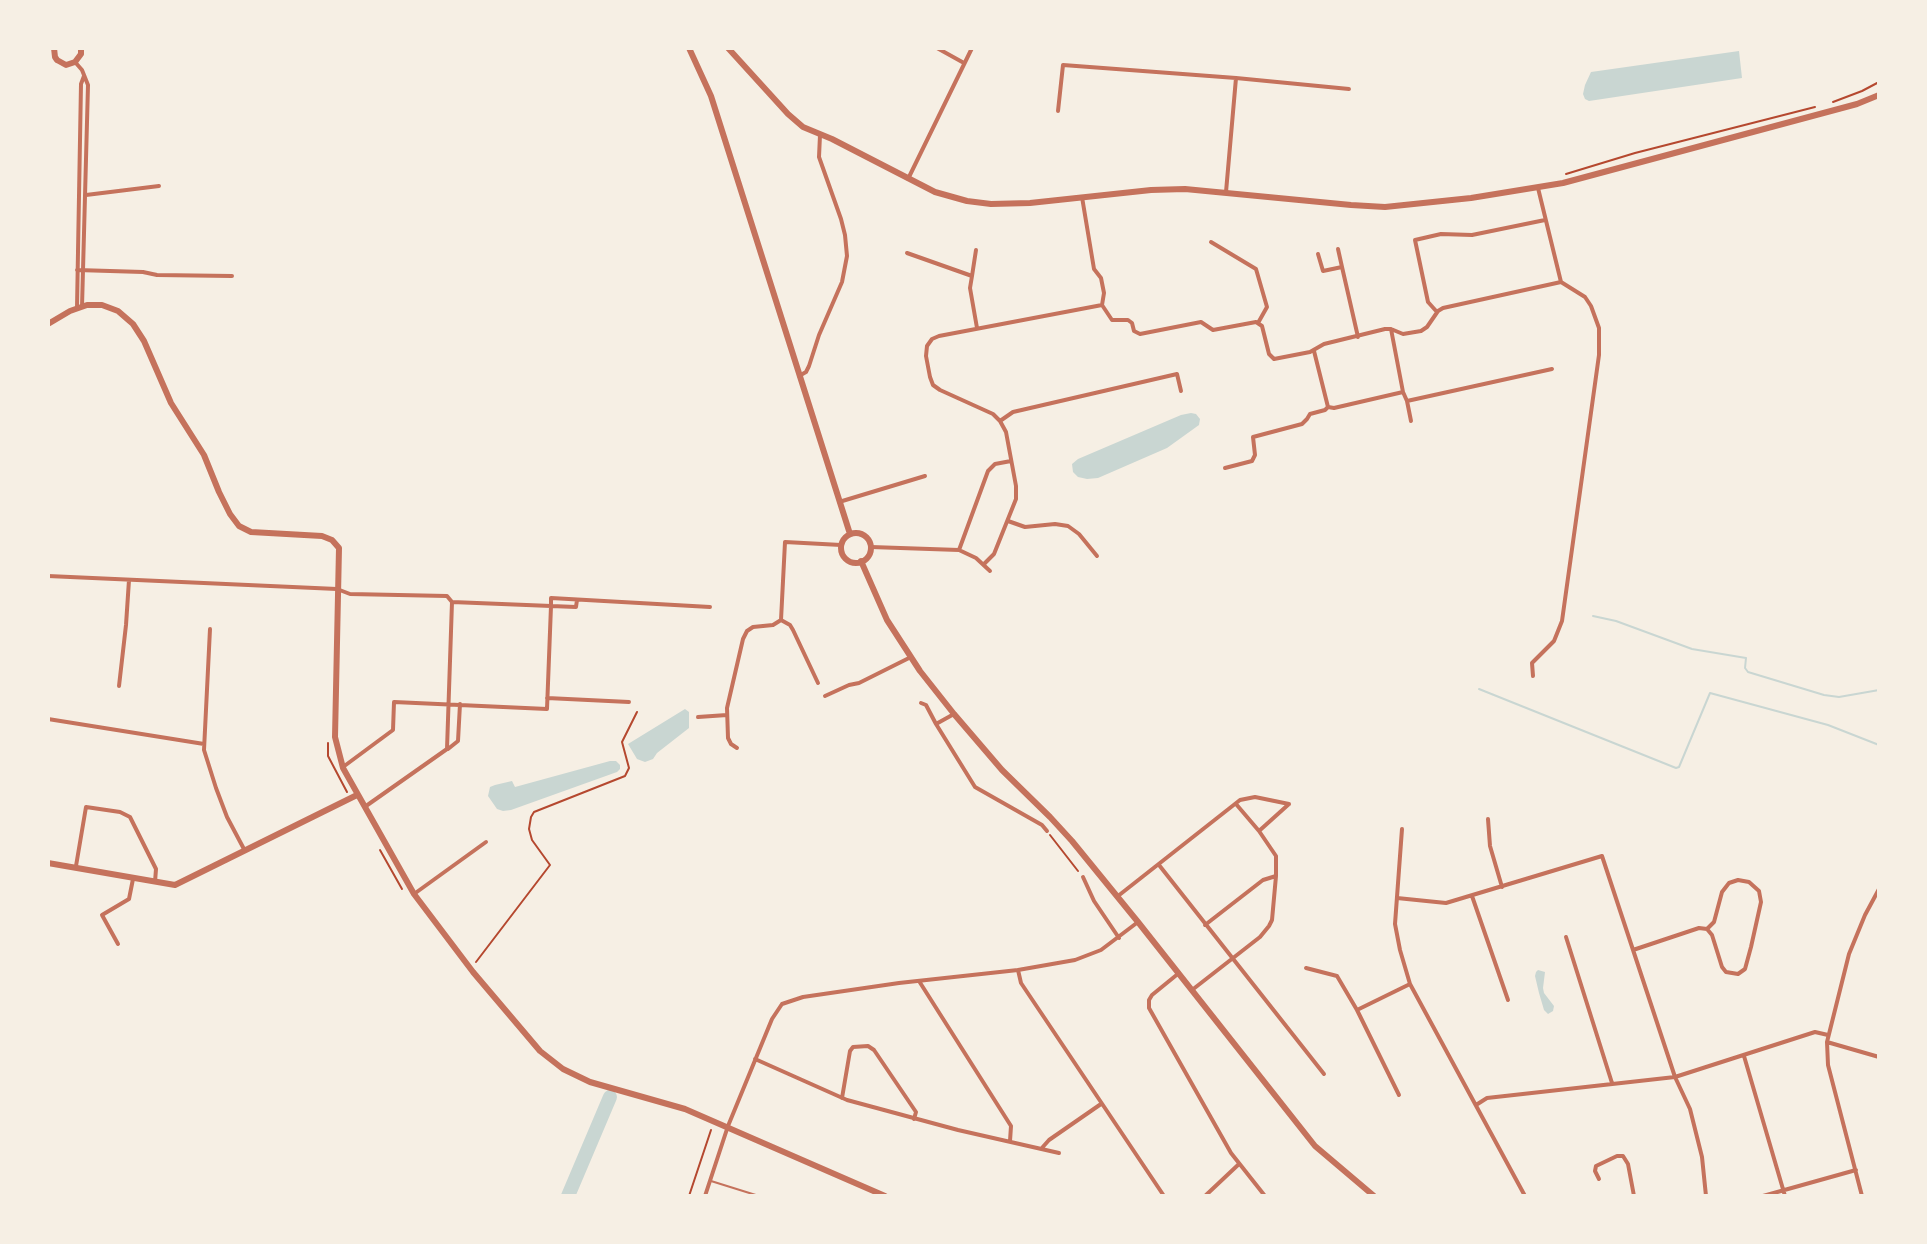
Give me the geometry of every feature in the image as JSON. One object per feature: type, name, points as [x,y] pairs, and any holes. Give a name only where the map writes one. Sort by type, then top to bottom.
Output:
[{"type":"street","points":[[54,48],[57,60],[66,65],[75,62],[81,49],[90,48]]},
{"type":"street","points":[[689,48],[711,96],[850,534]]},
{"type":"street","points":[[728,48],[796,122],[810,131],[935,192],[976,203],[1030,203],[1169,189],[1385,207],[1471,198],[1557,184],[1857,104],[1879,95]]},
{"type":"street","points":[[937,48],[964,63]]},
{"type":"street","points":[[908,179],[972,48]]},
{"type":"street","points":[[50,66],[57,60]]},
{"type":"street","points":[[75,62],[88,85],[79,307]]},
{"type":"street","points":[[1058,111],[1063,65],[1349,89]]},
{"type":"street","points":[[80,270],[78,194],[81,84],[84,76]]},
{"type":"street","points":[[1226,192],[1236,78]]},
{"type":"street","points":[[799,376],[809,366],[844,279],[847,256],[841,219],[819,157],[820,135]]},
{"type":"street","points":[[78,194],[159,186]]},
{"type":"street","points":[[1533,676],[1532,663],[1554,641],[1562,621],[1599,355],[1599,328],[1591,306],[1585,297],[1561,282],[1538,188]]},
{"type":"street","points":[[1082,197],[1094,269],[1101,278],[1105,295],[1102,305]]},
{"type":"street","points":[[1437,312],[1428,302],[1415,240],[1441,234],[1472,235],[1545,220]]},
{"type":"street","points":[[1211,242],[1253,267],[1259,274],[1267,307],[1258,323]]},
{"type":"street","points":[[1338,249],[1358,337]]},
{"type":"street","points":[[976,250],[970,288],[977,328]]},
{"type":"street","points":[[907,253],[972,276]]},
{"type":"street","points":[[1318,254],[1323,271],[1342,267]]},
{"type":"street","points":[[1253,267],[1257,260]]},
{"type":"street","points":[[80,270],[232,276]]},
{"type":"street","points":[[1102,305],[1112,320],[1129,321],[1134,331],[1140,334],[1201,322],[1213,330],[1258,323],[1263,328],[1269,354],[1276,359],[1391,329],[1403,334],[1421,331],[1437,312],[1449,306],[1561,282]]},
{"type":"street","points":[[48,324],[87,305],[102,305],[118,311],[138,331],[149,349],[171,403],[204,455],[225,504],[239,526],[251,532],[322,536],[332,540],[339,548],[335,737],[354,796],[364,807],[414,894],[540,1051],[563,1069],[590,1082],[685,1109],[885,1196]]},
{"type":"street","points":[[984,564],[994,554],[1017,493],[1006,432],[992,413],[933,385],[926,351],[931,340],[977,328],[1102,305]]},
{"type":"street","points":[[1391,329],[1411,421]]},
{"type":"street","points":[[1314,351],[1328,407]]},
{"type":"street","points":[[1407,401],[1552,369]]},
{"type":"street","points":[[1000,421],[1011,412],[1177,374],[1181,391]]},
{"type":"street","points":[[1225,468],[1252,461],[1255,455],[1253,437],[1257,434],[1302,424],[1310,414],[1328,407],[1403,392]]},
{"type":"street","points":[[959,550],[988,471],[995,464],[1011,461]]},
{"type":"street","points":[[839,502],[925,476]]},
{"type":"street","points":[[1008,521],[1025,527],[1068,526],[1097,556]]},
{"type":"street","points":[[858,533],[869,541],[868,556],[861,561],[853,562],[842,553],[841,545],[850,534],[858,533]]},
{"type":"street","points":[[781,620],[785,542],[841,545]]},
{"type":"street","points":[[871,547],[959,550],[971,554],[990,571]]},
{"type":"street","points":[[861,561],[887,620],[954,714],[1118,896],[1315,1146],[1374,1196]]},
{"type":"street","points":[[48,576],[337,589],[350,594],[447,596],[452,602],[447,749]]},
{"type":"street","points":[[119,686],[129,580]]},
{"type":"street","points":[[343,768],[393,730],[394,702],[547,709],[551,598],[710,607]]},
{"type":"street","points":[[452,602],[551,606]]},
{"type":"street","points":[[781,620],[793,630],[818,683]]},
{"type":"street","points":[[737,748],[728,738],[727,708],[747,631],[781,620]]},
{"type":"street","points":[[210,629],[204,744],[227,817],[245,851]]},
{"type":"street","points":[[825,696],[911,657]]},
{"type":"street","points":[[547,698],[629,702]]},
{"type":"street","points":[[921,703],[926,705],[975,787],[1042,825],[1047,831]]},
{"type":"street","points":[[364,807],[458,741],[460,704]]},
{"type":"street","points":[[936,724],[954,714]]},
{"type":"street","points":[[698,717],[727,715]]},
{"type":"street","points":[[48,719],[204,744]]},
{"type":"street","points":[[48,863],[175,885],[354,796]]},
{"type":"street","points":[[1118,896],[1243,799],[1255,797],[1289,804],[1259,831]]},
{"type":"street","points":[[1192,990],[1260,937],[1272,920],[1276,856],[1236,804]]},
{"type":"street","points":[[76,867],[86,807],[120,812],[130,817],[156,869],[155,882]]},
{"type":"street","points":[[1042,825],[1050,817]]},
{"type":"street","points":[[1488,819],[1490,846],[1502,887]]},
{"type":"street","points":[[1402,829],[1395,924],[1410,984],[1525,1196]]},
{"type":"street","points":[[414,894],[486,842]]},
{"type":"street","points":[[1397,898],[1446,903],[1602,856],[1675,1077],[1690,1109],[1702,1157],[1706,1196]]},
{"type":"street","points":[[1159,865],[1324,1074]]},
{"type":"street","points":[[1205,925],[1263,880],[1276,876]]},
{"type":"street","points":[[1083,877],[1094,901],[1119,938]]},
{"type":"street","points":[[118,944],[102,915],[129,899],[134,878]]},
{"type":"street","points":[[1633,950],[1699,928],[1707,929],[1712,935],[1722,967],[1726,972],[1738,974],[1745,969],[1761,902],[1759,891],[1749,882],[1738,880],[1729,883],[1722,892],[1714,922],[1707,929]]},
{"type":"street","points":[[1862,1196],[1828,1065],[1827,1042],[1849,954],[1879,889]]},
{"type":"street","points":[[1472,896],[1508,1000]]},
{"type":"street","points":[[705,1196],[755,1059],[775,1013],[786,1001],[1075,960],[1101,950],[1138,922]]},
{"type":"street","points":[[1566,937],[1612,1083]]},
{"type":"street","points":[[1306,968],[1337,976],[1399,1095]]},
{"type":"street","points":[[1018,970],[1021,983],[1164,1196]]},
{"type":"street","points":[[1179,973],[1152,995],[1148,1006],[1239,1164],[1265,1196]]},
{"type":"street","points":[[919,981],[1011,1126],[1010,1141]]},
{"type":"street","points":[[1357,1010],[1410,984]]},
{"type":"street","points":[[1476,1105],[1487,1098],[1675,1077],[1815,1032],[1828,1035]]},
{"type":"street","points":[[1827,1042],[1879,1057]]},
{"type":"street","points":[[842,1098],[850,1051],[853,1047],[868,1046],[874,1050],[916,1112],[914,1119]]},
{"type":"street","points":[[1744,1056],[1784,1193]]},
{"type":"street","points":[[755,1059],[842,1098],[914,1119],[1059,1153]]},
{"type":"street","points":[[1041,1149],[1101,1104]]},
{"type":"street","points":[[1599,1179],[1596,1166],[1623,1156],[1628,1164],[1634,1196]]},
{"type":"street","points":[[1205,1196],[1239,1164]]},
{"type":"street","points":[[1763,1196],[1784,1193],[1856,1170]]},
{"type":"lane","points":[[48,890],[49,883]]},
{"type":"lane","points":[[710,1181],[759,1196]]},
{"type":"path","points":[[1829,104],[1879,82]]},
{"type":"path","points":[[1557,184],[1568,173],[1635,153],[1817,107]]},
{"type":"path","points":[[471,968],[550,865],[532,840],[529,829],[534,812],[625,776],[629,768],[622,742],[637,712]]},
{"type":"path","points":[[328,756],[339,780],[354,796]]},
{"type":"path","points":[[1047,831],[1083,877]]},
{"type":"path","points":[[689,1196],[712,1126]]},
{"type":"shaded area","points":[[1739,51],[1742,78],[1589,101],[1583,94],[1591,72]]},
{"type":"shaded area","points":[[1191,413],[1200,419],[1199,425],[1167,448],[1098,478],[1078,477],[1073,472],[1072,464],[1078,459]]},
{"type":"shaded area","points":[[685,709],[689,712],[689,728],[653,759],[645,762],[637,759],[628,744]]},
{"type":"shaded area","points":[[610,761],[620,765],[617,772],[511,810],[497,809],[488,796],[490,787],[495,785],[512,781],[515,787]]},
{"type":"shaded area","points":[[1538,970],[1545,972],[1544,993],[1554,1006],[1548,1014],[1544,1010],[1535,976]]},
{"type":"waterway","points":[[1593,616],[1616,621],[1692,649],[1746,658],[1745,668],[1748,672],[1824,695],[1839,697],[1879,690]]},
{"type":"waterway","points":[[1479,689],[1676,768],[1710,693],[1828,725],[1879,745]]},
{"type":"waterway","points":[[568,1196],[610,1097]]}]
